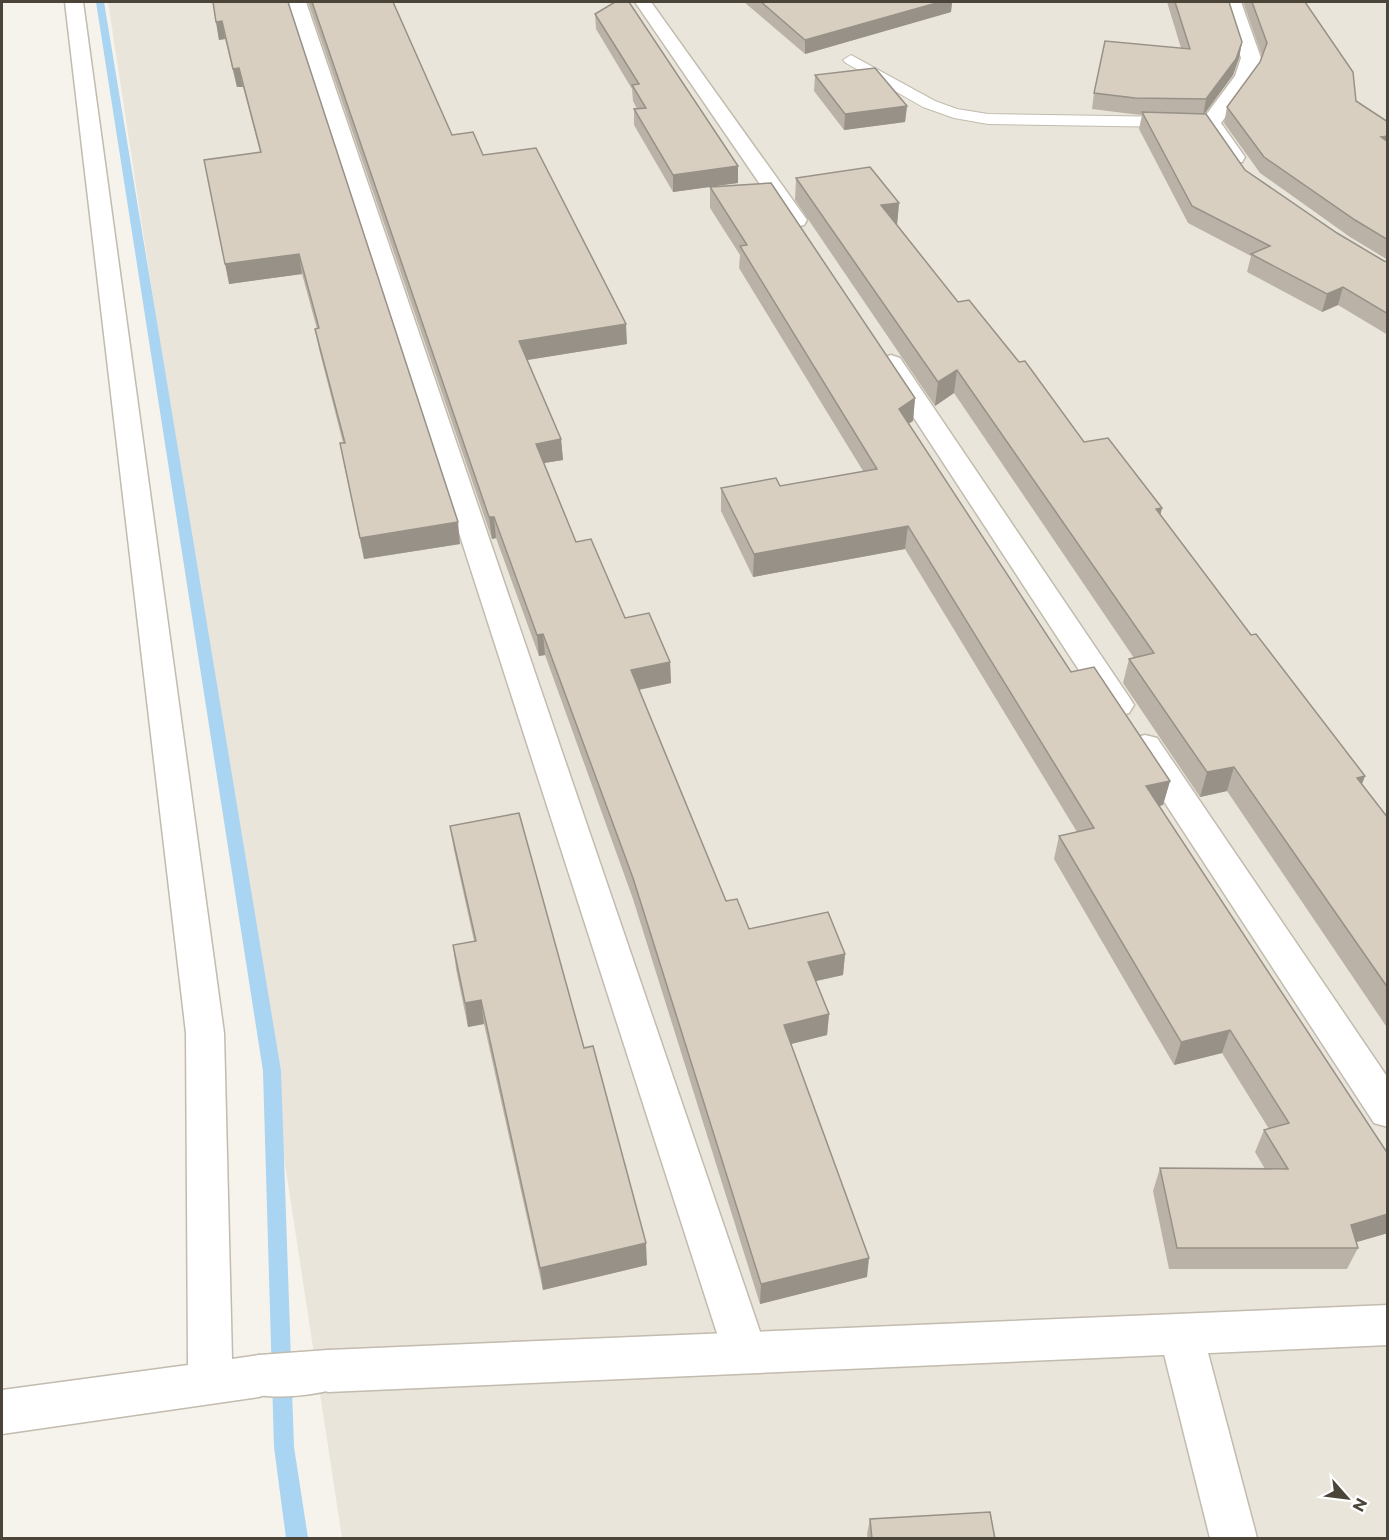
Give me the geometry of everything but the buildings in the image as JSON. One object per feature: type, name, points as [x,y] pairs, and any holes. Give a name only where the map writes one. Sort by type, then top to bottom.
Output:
[{"type":"street","points":[[74,2],[205,1033],[210,1384]]},
{"type":"street","points":[[297,2],[745,1352]]},
{"type":"street","points":[[1232,2],[1251,58],[1245,77],[1198,123],[1244,170]]},
{"type":"street","points":[[643,3],[810,241]]},
{"type":"street","points":[[875,340],[1388,1111]]},
{"type":"street","points":[[2,1412],[259,1376],[328,1371],[1388,1325]]},
{"type":"street","points":[[1181,1334],[1234,1539]]},
{"type":"lane","points":[[851,60],[929,104],[954,113],[988,119],[1198,123]]},
{"type":"shaded area","points":[[108,2],[1387,2],[1387,1538],[342,1538]]},
{"type":"waterway","points":[[100,2],[272,1071],[284,1447],[297,1538]]}]
